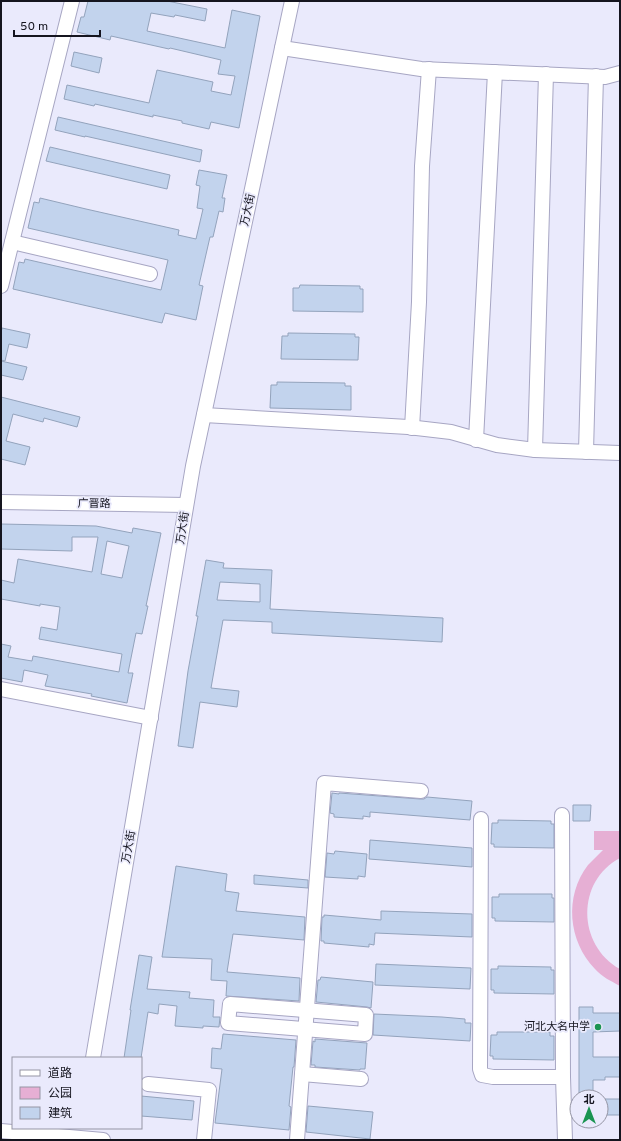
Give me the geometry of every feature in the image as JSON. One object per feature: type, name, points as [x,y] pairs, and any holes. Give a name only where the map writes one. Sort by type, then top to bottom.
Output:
[{"type":"street","points":[[1,286],[72,1]]},
{"type":"street","name":"万大街","points":[[93,1057],[193,466],[292,1]]},
{"type":"street","points":[[282,48],[421,69],[605,77],[620,73]]},
{"type":"street","points":[[412,428],[419,302],[422,166],[429,69]]},
{"type":"street","points":[[476,440],[495,72]]},
{"type":"street","points":[[534,450],[546,74]]},
{"type":"street","points":[[586,452],[596,76]]},
{"type":"street","points":[[12,242],[150,274]]},
{"type":"street","points":[[204,415],[412,428],[451,432],[496,445],[534,450],[620,453]]},
{"type":"street","name":"广晋路","points":[[1,502],[186,505]]},
{"type":"street","points":[[1,689],[151,718]]},
{"type":"street","points":[[297,1140],[324,783],[421,791]]},
{"type":"street","points":[[562,815],[563,1077],[565,1140]]},
{"type":"street","points":[[481,819],[480,1069],[482,1075],[493,1077],[563,1077]]},
{"type":"street","points":[[230,1004],[307,1010],[366,1016],[365,1034],[228,1023],[230,1004]]},
{"type":"street","points":[[302,1074],[361,1079]]},
{"type":"street","points":[[148,1084],[209,1090],[204,1140]]},
{"type":"street","points":[[1,1131],[81,1133],[103,1140]]},
{"type":"green space","points":[[594,831],[620,831],[620,858],[606,868],[595,882],[589,897],[587,913],[590,929],[596,945],[606,958],[620,969],[620,986],[604,977],[586,958],[579,945],[572,918],[575,890],[580,877],[588,865],[603,850],[594,850]]},
{"type":"building","points":[[88,1],[167,1],[207,9],[205,21],[175,15],[174,17],[151,13],[147,31],[225,48],[232,10],[260,16],[239,128],[211,122],[209,129],[182,123],[182,121],[153,115],[153,117],[95,104],[94,106],[64,99],[67,85],[149,103],[157,70],[213,82],[211,91],[231,95],[235,76],[218,74],[221,60],[111,36],[110,40],[77,32],[81,17],[84,17]]},
{"type":"building","points":[[74,52],[102,58],[99,73],[71,66]]},
{"type":"building","points":[[58,117],[202,150],[200,162],[55,130]]},
{"type":"building","points":[[50,147],[170,175],[167,189],[46,161]]},
{"type":"building","points":[[199,170],[227,175],[222,198],[225,198],[223,212],[219,211],[213,237],[210,237],[199,285],[203,286],[196,320],[165,313],[162,323],[13,289],[19,262],[24,263],[25,259],[161,290],[168,260],[28,228],[34,202],[39,203],[40,198],[179,230],[178,235],[196,239],[203,209],[197,208],[200,186],[196,185]]},
{"type":"building","points":[[300,285],[360,286],[360,289],[363,289],[363,312],[293,311],[293,288],[299,288]]},
{"type":"building","points":[[2,328],[30,334],[27,348],[9,344],[5,361],[1,360]]},
{"type":"building","points":[[288,333],[355,334],[355,337],[359,337],[358,360],[281,359],[282,336],[288,336]]},
{"type":"building","points":[[1,361],[27,367],[23,380],[1,375]]},
{"type":"building","points":[[277,382],[345,383],[345,386],[351,386],[351,410],[270,408],[271,385],[277,385]]},
{"type":"building","points":[[1,397],[80,417],[77,427],[44,418],[43,422],[13,414],[6,441],[30,447],[25,465],[1,459]]},
{"type":"building","points":[[1,524],[96,526],[132,533],[133,528],[161,533],[146,606],[148,606],[142,634],[136,633],[128,673],[133,673],[127,703],[91,696],[92,694],[45,686],[48,675],[24,670],[22,682],[1,678],[1,644],[11,646],[8,657],[32,661],[33,656],[119,672],[122,654],[39,639],[41,627],[57,630],[60,607],[40,604],[40,606],[1,599],[1,580],[14,583],[18,559],[92,572],[98,537],[72,537],[72,551],[1,549]],"holes":[[[107,541],[129,546],[122,578],[101,574]]]},
{"type":"building","points":[[206,560],[224,563],[223,568],[272,570],[270,609],[443,618],[442,642],[272,633],[272,622],[223,620],[211,688],[239,691],[237,707],[200,702],[193,748],[178,746],[188,671],[198,616],[196,616]],"holes":[[[220,582],[260,584],[260,602],[217,600]]]},
{"type":"building","points":[[332,793],[420,799],[427,797],[472,801],[470,820],[370,812],[370,817],[363,816],[363,819],[334,817],[334,814],[330,813]]},
{"type":"building","points":[[573,805],[591,805],[590,821],[573,821]]},
{"type":"building","points":[[498,820],[551,821],[551,824],[554,824],[554,848],[494,847],[494,844],[491,844],[492,823],[498,823]]},
{"type":"building","points":[[370,840],[472,848],[472,867],[369,859]]},
{"type":"building","points":[[335,851],[367,854],[365,877],[358,876],[358,879],[325,877],[327,853],[334,854]]},
{"type":"building","points":[[176,866],[227,874],[225,891],[239,893],[236,911],[305,917],[304,940],[233,934],[227,972],[300,978],[299,1001],[226,996],[227,981],[211,980],[212,959],[162,957]]},
{"type":"building","points":[[254,875],[308,880],[308,888],[254,884]]},
{"type":"building","points":[[499,894],[552,894],[552,898],[554,898],[554,922],[495,921],[495,918],[492,918],[492,897],[499,897]]},
{"type":"building","points":[[381,911],[472,914],[472,937],[375,933],[374,945],[369,944],[369,947],[324,943],[324,941],[321,941],[322,917],[324,917],[324,915],[381,920]]},
{"type":"building","points":[[139,955],[152,957],[147,989],[190,992],[189,998],[214,1000],[213,1017],[220,1017],[219,1027],[203,1026],[203,1028],[175,1026],[177,1006],[159,1004],[158,1014],[148,1012],[141,1057],[124,1057]]},
{"type":"building","points":[[376,964],[471,968],[470,989],[375,985]]},
{"type":"building","points":[[498,966],[551,967],[551,970],[554,970],[554,994],[494,993],[494,990],[491,990],[491,969],[498,969]]},
{"type":"building","points":[[321,977],[373,982],[371,1008],[316,1002],[318,980],[320,980]]},
{"type":"building","points":[[579,1007],[593,1007],[593,1013],[620,1013],[620,1031],[593,1032],[593,1057],[620,1057],[620,1077],[605,1077],[605,1080],[593,1080],[593,1089],[579,1089]]},
{"type":"building","points":[[374,1014],[465,1019],[465,1023],[471,1023],[470,1041],[373,1035]]},
{"type":"building","points":[[497,1032],[550,1032],[550,1036],[554,1036],[554,1060],[493,1059],[493,1056],[490,1056],[491,1035],[497,1035]]},
{"type":"building","points":[[223,1034],[296,1040],[289,1106],[291,1107],[289,1130],[215,1123],[222,1069],[211,1068],[212,1048],[221,1049]]},
{"type":"building","points":[[315,1039],[367,1043],[365,1069],[315,1067],[315,1065],[311,1065],[313,1041],[315,1042]]},
{"type":"building","points":[[142,1096],[194,1101],[192,1120],[142,1116]]},
{"type":"building","points":[[609,1099],[620,1099],[620,1115],[609,1115]]},
{"type":"building","points":[[308,1106],[373,1112],[370,1139],[306,1132]]},
{"type":"place","name":"河北大名中学","points":[[598,1027]]}]
